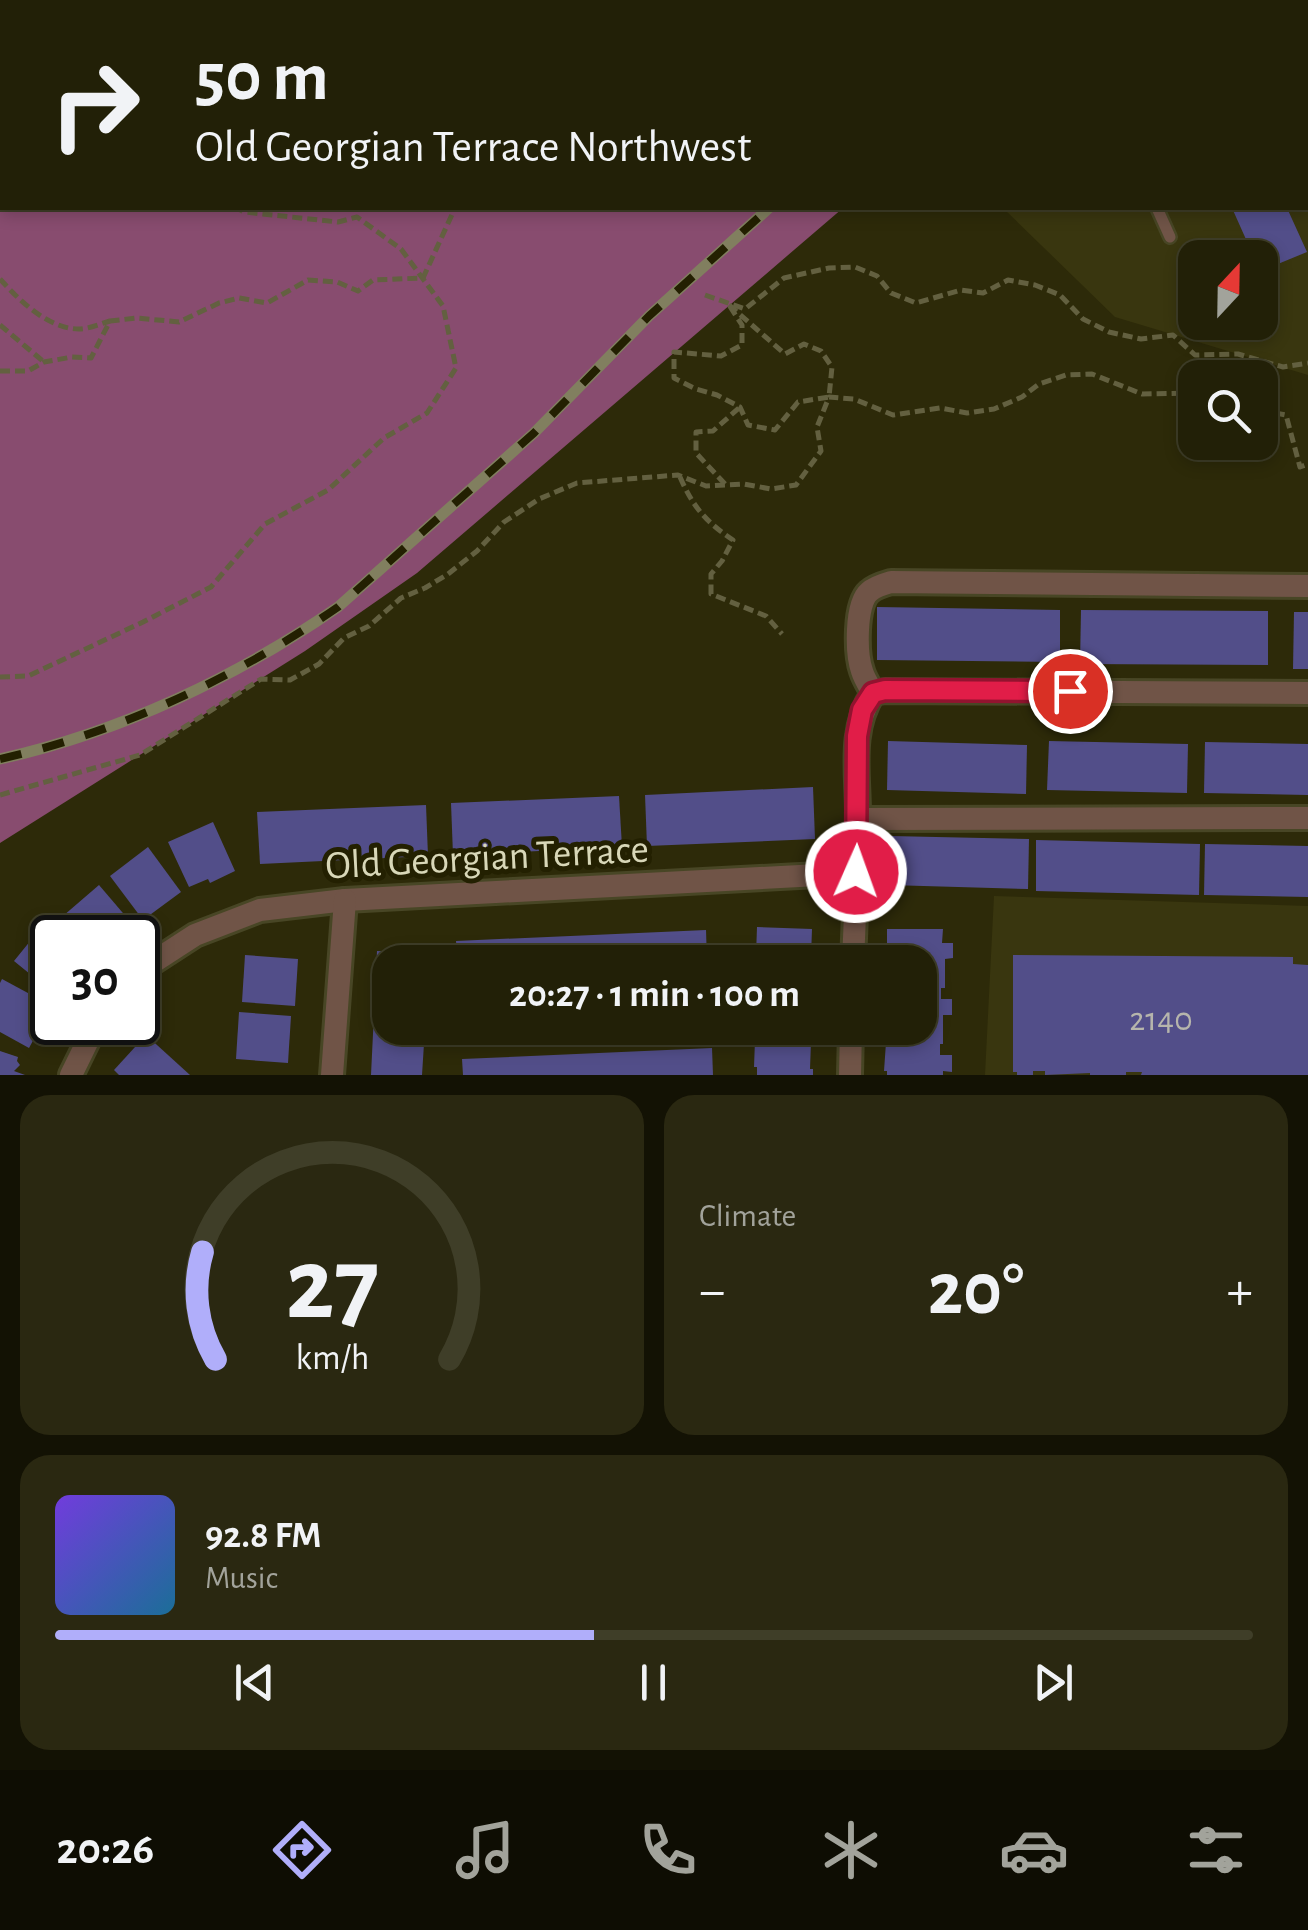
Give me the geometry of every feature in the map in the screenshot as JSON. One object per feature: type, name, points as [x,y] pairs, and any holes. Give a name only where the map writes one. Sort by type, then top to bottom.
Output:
[{"type":"street","points":[[873,693],[862,672],[859,625],[866,595],[891,582],[1308,586]]},
{"type":"street","points":[[854,945],[857,736],[862,710],[873,693],[1308,692]]},
{"type":"street","points":[[858,819],[1308,818]]},
{"type":"street","name":"Old Georgian Terrace","points":[[160,958],[195,935],[260,910],[345,900],[856,872]]},
{"type":"street","points":[[332,1075],[345,900]]},
{"type":"street","points":[[70,1075],[85,1045]]},
{"type":"street","points":[[850,1075],[851,1045]]},
{"type":"lane","points":[[1158,210],[1170,237]]},
{"type":"path","points":[[0,678],[28,676],[211,586],[265,524],[328,490],[384,438],[427,413],[456,368],[443,306],[401,249],[357,217],[338,222],[240,210]]},
{"type":"path","points":[[422,278],[454,210]]},
{"type":"path","points":[[705,295],[746,309],[784,278],[829,268],[855,267],[878,276],[891,292],[916,303],[961,290],[983,293],[1008,280],[1060,295],[1082,319],[1109,332],[1141,339],[1174,334],[1195,356],[1238,354],[1283,367],[1308,364]]},
{"type":"path","points":[[0,279],[54,323],[79,329],[137,318],[179,322],[219,302],[239,298],[267,303],[308,280],[336,282],[358,291],[373,280],[422,278]]},
{"type":"path","points":[[0,796],[140,755],[261,679],[290,680],[319,664],[344,638],[369,626],[400,598],[448,574],[504,522],[539,498],[577,482],[678,475],[706,486],[744,484],[771,489],[796,484],[821,451],[816,426],[828,397],[832,367],[821,351],[804,344],[785,354],[729,305]]},
{"type":"path","points":[[729,305],[742,325],[742,345],[721,356],[674,352],[674,378],[740,408],[748,425],[774,430],[798,402],[828,397],[854,399],[894,415],[940,408],[966,413],[994,409],[1022,398],[1039,384],[1066,375],[1092,374],[1142,394],[1178,393]]},
{"type":"path","points":[[0,371],[28,371],[44,362],[90,358],[110,321]]},
{"type":"path","points":[[0,325],[44,362]]},
{"type":"path","points":[[725,484],[696,453],[696,432],[714,431],[740,408]]},
{"type":"path","points":[[1278,413],[1286,415],[1300,466],[1308,464]]},
{"type":"path","points":[[678,475],[689,499],[710,524],[733,540],[711,574],[711,594],[766,616],[782,634]]},
{"type":"shaded area","points":[[0,210],[841,210],[417,573],[305,651],[0,843]]},
{"type":"shaded area","points":[[1005,210],[1308,210],[1308,375],[1278,366],[1278,360],[1258,360],[1192,340],[1278,340],[1278,240],[1178,240],[1178,336],[1115,317]]},
{"type":"shaded area","points":[[994,896],[1308,906],[1308,1075],[985,1075]]},
{"type":"building","points":[[1233,210],[1288,210],[1307,252],[1278,264],[1278,240],[1246,240]]},
{"type":"building","points":[[877,607],[1060,610],[1060,662],[877,660]]},
{"type":"building","points":[[1081,610],[1268,611],[1268,665],[1080,664]]},
{"type":"building","points":[[1294,612],[1308,612],[1308,669],[1293,669]]},
{"type":"building","points":[[888,741],[1027,745],[1026,794],[887,790]]},
{"type":"building","points":[[1049,741],[1188,744],[1187,793],[1047,790]]},
{"type":"building","points":[[1205,742],[1308,744],[1308,795],[1204,793]]},
{"type":"building","points":[[813,787],[815,839],[647,846],[645,795]]},
{"type":"building","points":[[619,796],[622,847],[453,855],[451,803]]},
{"type":"building","points":[[426,805],[428,856],[260,864],[257,812]]},
{"type":"building","points":[[213,822],[235,871],[210,883],[208,879],[189,887],[168,842]]},
{"type":"building","points":[[890,836],[1029,839],[1028,889],[889,885]]},
{"type":"building","points":[[1036,840],[1200,844],[1199,895],[1036,891]]},
{"type":"building","points":[[1205,844],[1308,846],[1308,897],[1204,895]]},
{"type":"building","points":[[148,847],[181,892],[150,915],[139,915],[110,876]]},
{"type":"building","points":[[99,885],[125,915],[64,915]]},
{"type":"building","points":[[757,927],[812,929],[811,945],[756,945]]},
{"type":"building","points":[[887,929],[943,929],[942,943],[953,943],[953,958],[945,959],[945,988],[941,988],[941,999],[952,999],[952,1015],[943,1015],[940,1044],[940,1055],[952,1055],[952,1072],[887,1075],[884,1071],[886,1045],[937,1045],[937,945],[887,945]]},
{"type":"building","points":[[706,930],[706,945],[456,945],[456,941]]},
{"type":"building","points":[[30,941],[30,974],[14,961]]},
{"type":"building","points":[[245,955],[298,959],[295,1006],[242,1002]]},
{"type":"building","points":[[1013,955],[1293,957],[1293,964],[1308,965],[1308,1075],[1045,1075],[1045,1071],[1033,1071],[1033,1075],[1017,1075],[1013,1072]]},
{"type":"building","points":[[2,979],[30,994],[29,1048],[0,1032]]},
{"type":"building","points":[[239,1012],[291,1016],[288,1063],[236,1059]]},
{"type":"building","points":[[137,1045],[157,1045],[190,1075],[119,1075],[114,1070]]},
{"type":"building","points":[[372,1045],[424,1045],[422,1075],[371,1075]]},
{"type":"building","points":[[755,1045],[811,1045],[813,1075],[757,1075]]},
{"type":"building","points":[[712,1048],[713,1075],[463,1075],[462,1059]]},
{"type":"building","points":[[0,1051],[18,1057],[20,1065],[14,1071],[25,1075],[0,1075]]},
{"type":"railway","points":[[0,759],[90,734],[176,699],[260,656],[338,607],[534,433],[649,316],[767,210]]},
{"type":"route","points":[[856,872],[857,736],[862,710],[873,693],[1070,691]]}]
